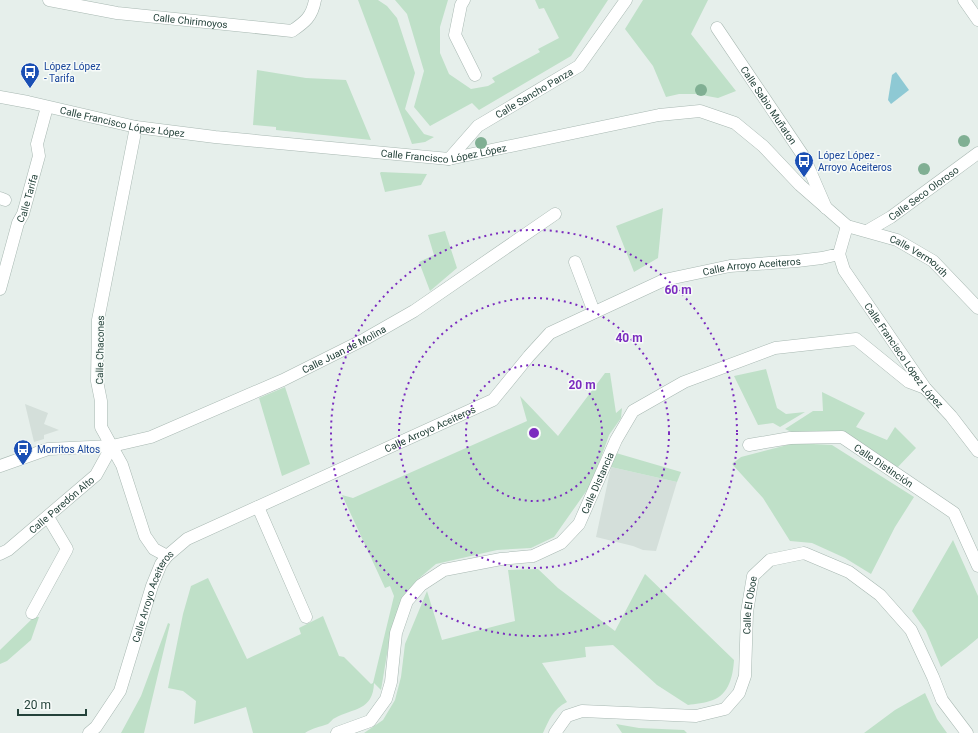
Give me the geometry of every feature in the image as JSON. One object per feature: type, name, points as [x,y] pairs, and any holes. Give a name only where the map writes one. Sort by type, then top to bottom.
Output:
[{"type":"street","name":"Calle Chirimoyos","points":[[49,0],[117,13],[292,32],[308,20],[314,7],[315,0]]},
{"type":"street","points":[[106,0],[117,13]]},
{"type":"street","points":[[464,0],[461,5],[455,35],[475,75]]},
{"type":"street","name":"Calle Sancho Panza","points":[[449,159],[478,126],[580,66],[626,0]]},
{"type":"street","points":[[964,0],[978,20]]},
{"type":"street","name":"Calle Sabio Muñaton","points":[[717,28],[804,157],[826,208]]},
{"type":"street","name":"Calle Francisco López López","points":[[0,97],[136,127],[215,137],[449,159],[654,116],[700,111],[735,123],[763,146],[800,185],[847,226]]},
{"type":"street","name":"Calle Tarifa","points":[[0,289],[18,223],[23,214],[39,156],[37,144],[47,107]]},
{"type":"street","name":"Calle Chacones","points":[[136,127],[98,320],[97,382],[101,401],[101,427],[122,465],[145,536],[154,549],[167,556]]},
{"type":"street","name":"Calle Seco Oloroso","points":[[867,231],[891,217],[978,153]]},
{"type":"street","name":"Calle Juan de Molina","points":[[0,466],[48,449],[112,446],[151,437],[283,380],[365,339],[414,311],[555,214]]},
{"type":"street","points":[[839,254],[847,226]]},
{"type":"street","name":"Calle Vermouth","points":[[847,226],[897,240],[934,261],[978,308]]},
{"type":"street","name":"Calle Francisco López López","points":[[839,254],[844,270],[925,388],[951,416],[978,451]]},
{"type":"street","name":"Calle Arroyo Aceiteros","points":[[90,733],[96,727],[120,691],[152,586],[161,564],[167,556],[187,538],[493,400],[550,333],[664,280],[730,266],[798,261],[839,254]]},
{"type":"street","points":[[576,262],[594,312]]},
{"type":"street","name":"Calle Distancia","points":[[337,733],[370,721],[386,699],[391,682],[396,633],[408,601],[421,585],[444,570],[501,559],[532,556],[561,543],[579,524],[616,440],[633,410],[684,382],[775,348],[856,339],[909,382],[925,388]]},
{"type":"street","name":"Calle Distinción","points":[[748,445],[790,438],[842,438],[954,513],[978,566]]},
{"type":"street","name":"Calle Paredón Alto","points":[[0,554],[8,550],[96,475],[112,446]]},
{"type":"street","points":[[258,507],[306,617]]},
{"type":"street","points":[[32,614],[67,549],[48,517]]},
{"type":"street","name":"Calle El Oboe","points":[[555,733],[567,716],[582,710],[696,716],[725,709],[739,693],[745,676],[747,612],[753,576],[770,560],[804,553],[849,572],[880,595],[911,630],[934,677],[942,700],[967,733]]},
{"type":"shaded area","points":[[25,404],[48,413],[44,424],[59,430],[44,435],[44,439],[34,442]]},
{"type":"shaded area","points":[[611,467],[677,482],[656,551],[643,550],[596,537]]},
{"type":"green space","points":[[358,0],[378,0],[387,6],[397,18],[415,73],[405,109],[424,134],[434,137],[425,142],[412,144]]},
{"type":"green space","points":[[395,0],[448,0],[440,27],[440,53],[449,74],[471,89],[488,86],[495,82],[492,78],[540,52],[538,49],[559,38],[544,8],[539,9],[535,0],[608,0],[571,56],[479,110],[472,103],[430,126],[414,107],[424,71],[407,14]]},
{"type":"green space","points":[[643,0],[708,0],[691,34],[736,91],[718,98],[696,94],[679,94],[666,97],[653,66],[625,29]]},
{"type":"green space","points":[[257,70],[306,78],[346,80],[371,140],[276,130],[276,127],[253,125]]},
{"type":"green space","points":[[380,173],[427,174],[421,185],[385,192]]},
{"type":"green space","points":[[663,208],[658,258],[634,272],[616,226]]},
{"type":"green space","points":[[445,231],[457,268],[430,291],[419,262],[434,255],[428,235]]},
{"type":"green space","points":[[766,369],[777,408],[786,414],[805,412],[780,427],[773,423],[758,425],[734,376]]},
{"type":"green space","points":[[605,373],[610,373],[616,413],[622,408],[621,418],[609,435],[592,483],[554,537],[531,548],[497,550],[436,564],[417,580],[402,599],[391,630],[381,690],[374,683],[373,692],[366,704],[334,718],[328,724],[305,733],[253,733],[246,707],[194,724],[196,701],[183,691],[168,688],[183,614],[191,586],[208,578],[247,659],[301,634],[299,628],[323,616],[339,656],[344,657],[371,684],[373,683],[394,596],[390,586],[385,588],[342,495],[353,498],[527,421],[520,396],[558,436]]},
{"type":"green space","points":[[285,387],[310,464],[282,476],[259,398]]},
{"type":"green space","points":[[822,392],[865,413],[856,427],[887,440],[895,427],[916,448],[896,469],[844,431],[794,433],[785,429],[813,411],[823,411]]},
{"type":"green space","points":[[795,443],[832,445],[914,497],[895,527],[871,574],[845,558],[812,543],[790,541],[763,498],[732,464],[741,457]]},
{"type":"green space","points":[[616,453],[681,472],[677,482],[611,467]]},
{"type":"green space","points":[[953,540],[978,596],[978,638],[941,667],[926,631],[912,611]]},
{"type":"green space","points":[[538,569],[558,588],[615,631],[645,574],[734,660],[733,672],[726,689],[713,700],[688,705],[657,685],[613,645],[585,647],[586,657],[542,663],[567,702],[555,711],[543,733],[364,733],[383,720],[395,700],[401,677],[405,644],[427,591],[442,640],[515,621],[508,570]]},
{"type":"green space","points":[[34,617],[39,617],[31,640],[7,661],[0,664],[0,650]]},
{"type":"green space","points":[[168,623],[170,624],[144,733],[121,733],[141,696]]},
{"type":"green space","points":[[925,693],[937,719],[947,733],[864,733],[895,710]]},
{"type":"green space","points":[[616,724],[639,728],[684,730],[687,733],[622,733]]},
{"type":"water","points":[[896,72],[909,90],[891,104],[888,100],[892,75]]},
{"type":"place","name":"López López - Tarifa","points":[[30,89]]},
{"type":"place","name":"López López - Arroyo Aceiteros","points":[[804,178]]},
{"type":"place","name":"Morritos Altos","points":[[23,466]]}]
